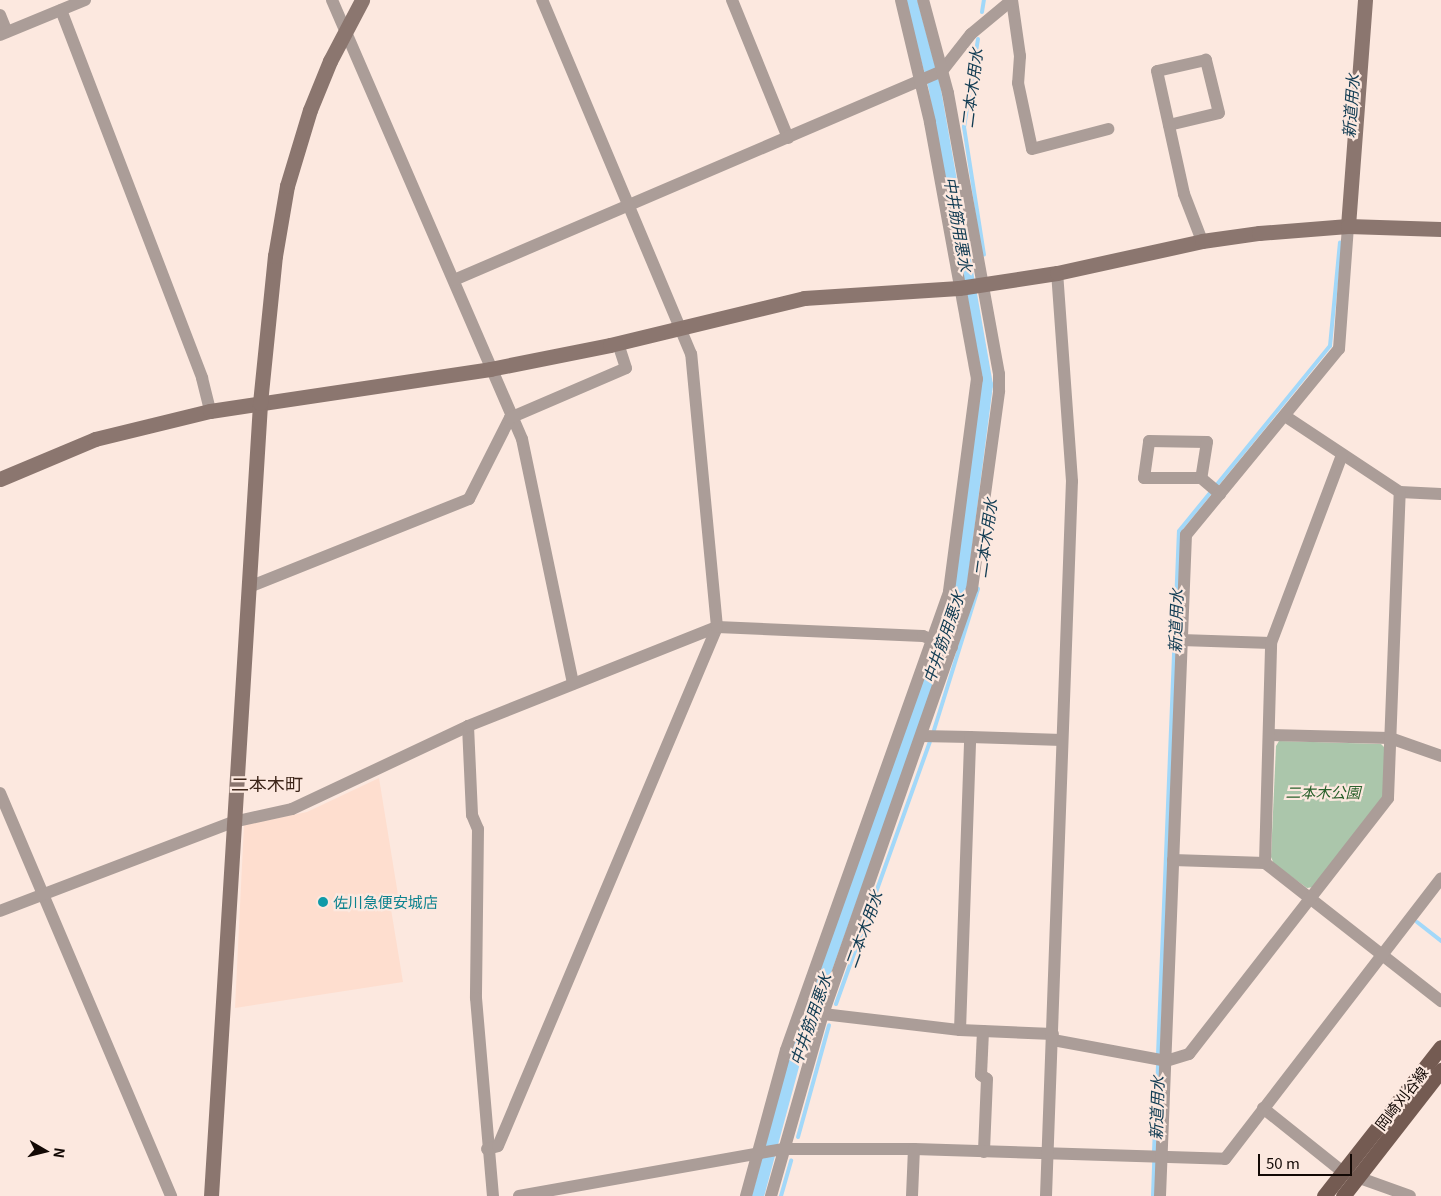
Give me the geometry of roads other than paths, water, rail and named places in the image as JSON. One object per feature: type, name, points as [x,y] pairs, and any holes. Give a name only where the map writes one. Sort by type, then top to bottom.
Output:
[{"type":"main road","name":"岡崎刈谷線","points":[[1324,1196],[1441,1047]]},
{"type":"main road","name":"岡崎刈谷線","points":[[1343,1196],[1441,1070]]},
{"type":"street","points":[[0,15],[4,33],[85,0]]},
{"type":"street","points":[[332,0],[454,280],[510,418],[522,439],[573,684]]},
{"type":"street","points":[[211,1196],[260,404],[274,265],[287,186],[310,110],[345,32],[362,0]]},
{"type":"street","points":[[487,1149],[498,1146],[717,627],[691,354],[542,0]]},
{"type":"street","points":[[732,0],[788,138]]},
{"type":"street","points":[[771,1196],[823,1014],[972,589],[999,391],[1000,374],[970,286],[922,81],[900,0]]},
{"type":"street","points":[[746,1196],[786,1050],[949,591],[977,379],[970,286],[942,72],[924,0]]},
{"type":"street","points":[[454,280],[942,72],[971,34],[1012,0]]},
{"type":"street","points":[[1012,0],[1020,56],[1018,83],[1032,149],[1108,129]]},
{"type":"street","points":[[1160,1196],[1186,535],[1212,487],[1285,416],[1339,349],[1365,0]]},
{"type":"street","points":[[61,10],[202,378],[210,411]]},
{"type":"street","points":[[1169,125],[1219,113],[1206,60],[1157,71],[1184,194],[1202,241]]},
{"type":"street","points":[[0,479],[95,439],[210,411],[490,369],[681,328],[804,298],[970,286],[1056,273],[1202,241],[1348,226],[1441,229]]},
{"type":"street","points":[[1046,1196],[1072,481],[1056,273]]},
{"type":"street","points":[[249,587],[469,499],[510,418],[626,368],[618,342]]},
{"type":"street","points":[[1285,416],[1400,492],[1441,494]]},
{"type":"street","points":[[1149,441],[1207,442],[1212,487],[1144,478],[1149,441]]},
{"type":"street","points":[[1266,863],[1271,643],[1342,455]]},
{"type":"street","points":[[823,1014],[960,1030],[1053,1037],[1166,1061],[1189,1054],[1311,900],[1388,798],[1400,492]]},
{"type":"street","points":[[0,911],[233,822],[292,810],[468,726],[717,627],[924,636],[952,647]]},
{"type":"street","points":[[1181,640],[1271,643]]},
{"type":"street","points":[[468,726],[472,815],[478,830],[476,998],[487,1149],[493,1196]]},
{"type":"street","points":[[1269,735],[1390,738],[1441,756]]},
{"type":"street","points":[[921,736],[1062,740]]},
{"type":"street","points":[[960,1030],[970,737]]},
{"type":"street","points":[[0,793],[171,1196]]},
{"type":"street","points":[[1173,860],[1266,863],[1441,1001]]},
{"type":"street","points":[[519,1196],[758,1152],[784,1149],[914,1149],[1226,1159],[1441,880]]},
{"type":"street","points":[[983,1031],[981,1076],[987,1079],[984,1152]]},
{"type":"street","points":[[1264,1108],[1343,1172],[1410,1196]]},
{"type":"street","points":[[912,1196],[914,1149]]},
{"type":"waterway","name":"中井筋用悪水","points":[[758,1196],[798,1048],[960,593],[987,385],[934,85],[911,0]]},
{"type":"waterway","name":"二本木用水","points":[[982,12],[984,0]]},
{"type":"waterway","name":"二本木用水","points":[[978,39],[964,127],[984,254]]},
{"type":"waterway","name":"新道用水","points":[[1158,1055],[1179,531],[1330,346],[1340,242]]},
{"type":"waterway","name":"二本木用水","points":[[934,730],[978,589]]},
{"type":"waterway","name":"二本木用水","points":[[836,1004],[930,742]]},
{"type":"waterway","points":[[1417,922],[1441,941]]},
{"type":"waterway","name":"二本木用水","points":[[798,1137],[829,1025]]},
{"type":"waterway","name":"新道用水","points":[[1154,1151],[1158,1065]]},
{"type":"waterway","name":"二本木用水","points":[[781,1196],[791,1160]]},
{"type":"waterway","name":"新道用水","points":[[1153,1196],[1154,1161]]},
{"type":"place","name":"佐川急便安城店","points":[[323,902]]},
{"type":"district","name":"二本木町","points":[[267,783]]},
{"type":"park label","name":"二本木公園","points":[[1323,792]]}]
